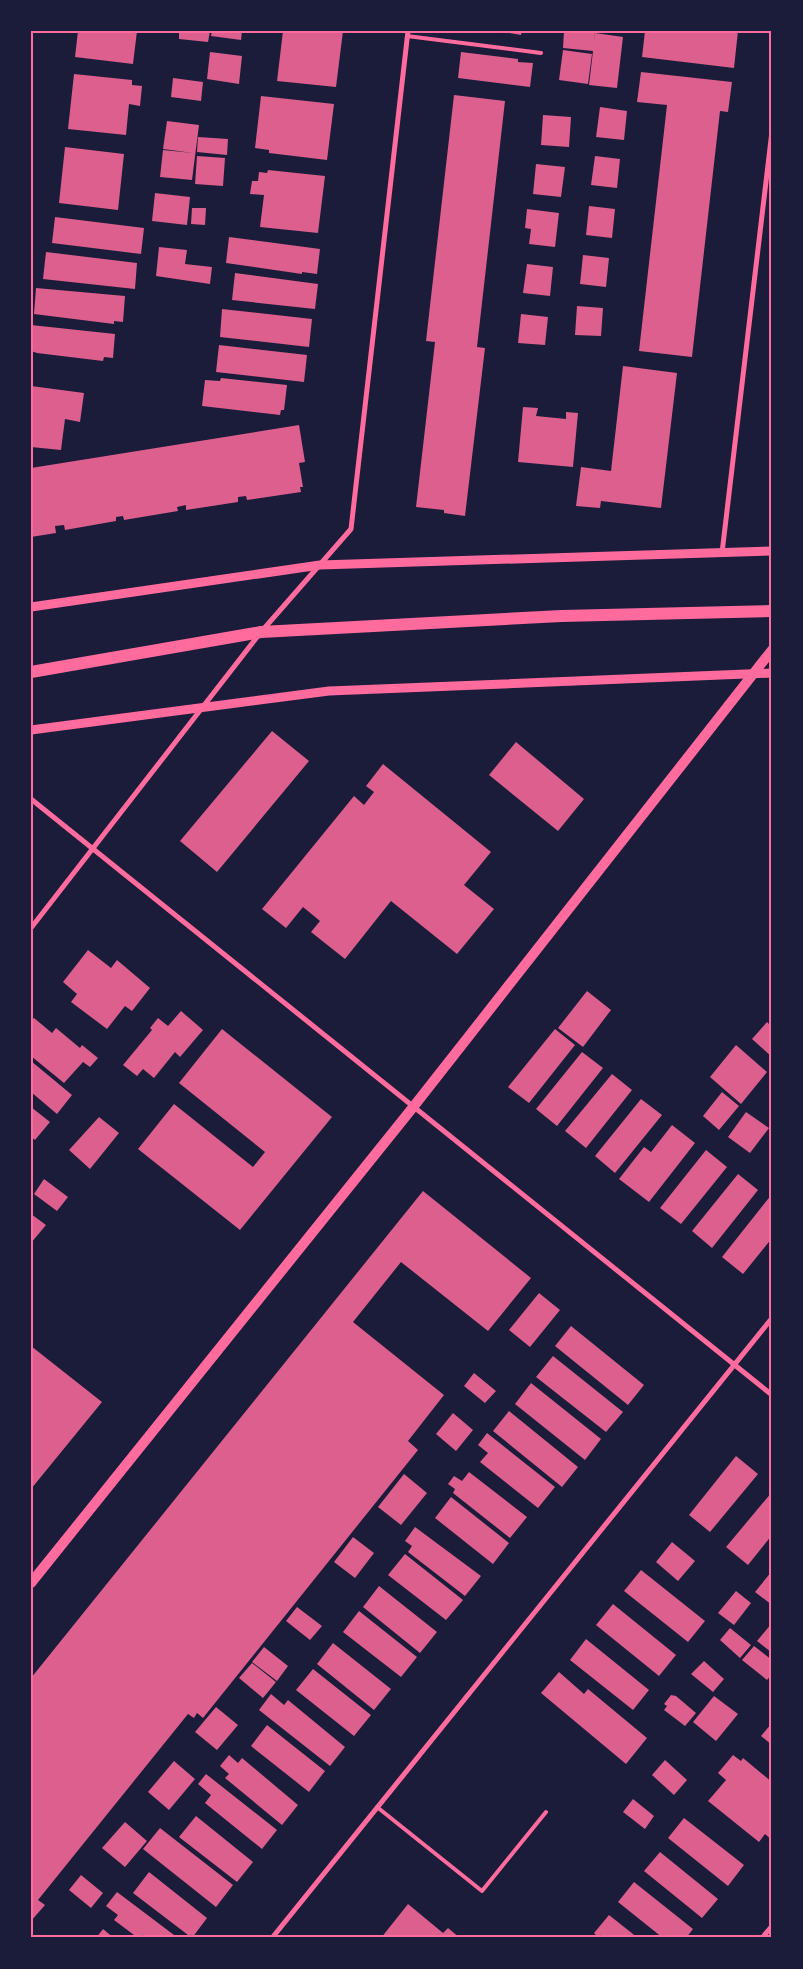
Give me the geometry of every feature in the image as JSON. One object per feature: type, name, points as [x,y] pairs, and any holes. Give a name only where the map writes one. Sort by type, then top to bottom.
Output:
[{"type":"main road","points":[[31,672],[261,632],[561,616],[772,611]]},
{"type":"main road","points":[[31,1583],[414,1106],[772,650]]},
{"type":"street","points":[[31,928],[261,632],[351,529],[407,34]]},
{"type":"street","points":[[722,552],[772,131]]},
{"type":"street","points":[[31,607],[320,565],[772,551]]},
{"type":"street","points":[[31,730],[329,691],[754,672],[772,673]]},
{"type":"street","points":[[31,799],[772,1395]]},
{"type":"street","points":[[272,1938],[772,1318]]},
{"type":"street","points":[[762,1938],[772,1926]]},
{"type":"lane","points":[[407,34],[541,53]]},
{"type":"lane","points":[[377,1807],[482,1892],[546,1812]]},
{"type":"building","points":[[78,31],[137,31],[133,64],[75,57]]},
{"type":"building","points":[[179,31],[210,31],[208,42],[179,39]]},
{"type":"building","points":[[212,31],[242,31],[241,40],[211,36]]},
{"type":"building","points":[[283,31],[343,31],[336,87],[277,81]]},
{"type":"building","points":[[498,31],[522,31],[521,35]]},
{"type":"building","points":[[564,31],[595,31],[594,41],[595,33],[623,37],[617,88],[589,85],[593,51],[563,48]]},
{"type":"building","points":[[645,31],[738,31],[734,68],[642,57]]},
{"type":"building","points":[[563,50],[592,54],[588,84],[559,80]]},
{"type":"building","points":[[210,52],[242,56],[239,84],[207,79]]},
{"type":"building","points":[[461,52],[518,59],[518,62],[533,63],[530,87],[458,78]]},
{"type":"building","points":[[641,72],[732,82],[728,112],[720,111],[692,357],[639,351],[667,105],[637,102]]},
{"type":"building","points":[[74,74],[132,80],[132,85],[142,86],[140,106],[129,104],[126,135],[68,129]]},
{"type":"building","points":[[173,78],[203,82],[201,101],[171,97]]},
{"type":"building","points":[[454,95],[505,101],[477,347],[485,348],[465,516],[444,513],[444,510],[416,507],[435,342],[426,341]]},
{"type":"building","points":[[261,96],[334,104],[327,160],[269,153],[269,150],[255,148]]},
{"type":"building","points":[[600,107],[627,111],[624,140],[596,137]]},
{"type":"building","points":[[543,115],[571,117],[569,147],[541,145]]},
{"type":"building","points":[[167,121],[199,125],[192,180],[160,177],[163,150],[193,153],[163,149]]},
{"type":"building","points":[[198,137],[228,139],[227,155],[197,152]]},
{"type":"building","points":[[65,147],[124,154],[118,210],[59,203]]},
{"type":"building","points":[[197,156],[225,158],[223,186],[195,184]]},
{"type":"building","points":[[595,156],[620,159],[617,188],[591,185]]},
{"type":"building","points":[[536,164],[565,167],[561,197],[533,194]]},
{"type":"building","points":[[268,170],[325,176],[318,233],[260,227],[264,195],[250,194],[252,181],[258,181],[259,172],[267,173]]},
{"type":"building","points":[[155,193],[190,197],[187,225],[152,221]]},
{"type":"building","points":[[589,206],[615,209],[612,238],[586,235]]},
{"type":"building","points":[[192,208],[206,208],[205,225],[191,224]]},
{"type":"building","points":[[527,209],[559,213],[555,247],[529,244],[531,229],[525,228]]},
{"type":"building","points":[[55,217],[144,228],[141,254],[52,243]]},
{"type":"building","points":[[229,237],[320,249],[317,274],[302,272],[302,274],[226,263]]},
{"type":"building","points":[[159,247],[187,250],[185,264],[212,267],[210,284],[156,276]]},
{"type":"building","points":[[46,252],[137,263],[135,289],[43,279]]},
{"type":"building","points":[[583,255],[609,258],[606,287],[580,284]]},
{"type":"building","points":[[527,264],[553,267],[550,296],[523,293]]},
{"type":"building","points":[[235,273],[318,284],[315,309],[232,300]]},
{"type":"building","points":[[36,288],[125,296],[123,322],[114,321],[114,324],[34,314]]},
{"type":"building","points":[[577,306],[603,308],[601,336],[575,335]]},
{"type":"building","points":[[222,309],[312,319],[309,347],[220,337]]},
{"type":"building","points":[[521,314],[548,317],[545,345],[518,343]]},
{"type":"building","points":[[31,325],[115,334],[113,358],[104,357],[103,361],[31,351]]},
{"type":"building","points":[[219,345],[307,355],[304,382],[216,372]]},
{"type":"building","points":[[623,366],[677,373],[661,508],[601,501],[600,508],[576,506],[581,467],[611,471]]},
{"type":"building","points":[[221,378],[287,385],[284,410],[281,410],[280,415],[202,406],[205,380],[220,381]]},
{"type":"building","points":[[31,386],[84,393],[80,422],[65,419],[61,450],[31,447]]},
{"type":"building","points":[[523,407],[538,408],[536,416],[566,419],[566,412],[578,413],[573,467],[518,462]]},
{"type":"building","points":[[299,425],[305,462],[299,463],[303,487],[300,487],[301,492],[247,500],[246,496],[238,497],[238,502],[186,510],[186,505],[177,507],[178,511],[124,520],[123,516],[116,517],[116,521],[65,530],[64,525],[55,526],[56,533],[31,537],[31,468]]},
{"type":"building","points":[[272,731],[309,761],[217,872],[180,841]]},
{"type":"building","points":[[516,742],[584,799],[558,831],[489,775]]},
{"type":"building","points":[[383,764],[491,852],[464,885],[494,909],[457,954],[391,901],[345,959],[311,932],[320,921],[303,907],[286,928],[262,909],[354,796],[364,805],[374,792],[366,786]]},
{"type":"building","points":[[88,950],[111,968],[117,960],[150,988],[132,1011],[125,1006],[107,1029],[71,1002],[77,994],[63,982]]},
{"type":"building","points":[[587,991],[611,1010],[583,1047],[558,1028]]},
{"type":"building","points":[[181,1011],[203,1030],[180,1057],[175,1052],[154,1078],[143,1069],[137,1076],[123,1065],[152,1030],[150,1028],[158,1018],[168,1026]]},
{"type":"building","points":[[34,1018],[52,1033],[56,1028],[80,1048],[82,1045],[98,1058],[90,1067],[83,1062],[64,1083],[31,1056],[31,1021]]},
{"type":"building","points":[[767,1022],[772,1027],[772,1057],[752,1039]]},
{"type":"building","points":[[222,1029],[332,1117],[240,1230],[138,1149],[174,1104],[253,1167],[265,1152],[179,1083]]},
{"type":"building","points":[[555,1029],[575,1045],[529,1103],[508,1087]]},
{"type":"building","points":[[736,1045],[767,1072],[741,1104],[710,1077]]},
{"type":"building","points":[[582,1052],[603,1068],[557,1126],[536,1109]]},
{"type":"building","points":[[31,1061],[72,1095],[57,1114],[31,1092]]},
{"type":"building","points":[[612,1074],[632,1090],[586,1148],[565,1131]]},
{"type":"building","points":[[722,1092],[739,1106],[719,1130],[703,1116]]},
{"type":"building","points":[[641,1099],[662,1115],[615,1173],[595,1156]]},
{"type":"building","points":[[31,1107],[50,1122],[35,1140],[31,1137]]},
{"type":"building","points":[[746,1112],[769,1128],[750,1153],[728,1137]]},
{"type":"building","points":[[99,1117],[119,1133],[90,1169],[69,1150]]},
{"type":"building","points":[[672,1125],[695,1143],[649,1202],[619,1179],[644,1147],[651,1152]]},
{"type":"building","points":[[706,1150],[727,1167],[681,1224],[660,1208]]},
{"type":"building","points":[[738,1174],[758,1190],[712,1248],[692,1231]]},
{"type":"building","points":[[44,1179],[68,1197],[57,1211],[34,1194]]},
{"type":"building","points":[[423,1191],[531,1278],[488,1331],[401,1262],[353,1322],[444,1395],[408,1441],[418,1450],[203,1718],[197,1713],[194,1718],[188,1714],[38,1900],[45,1905],[31,1921],[31,1678]]},
{"type":"building","points":[[772,1194],[772,1238],[743,1274],[722,1257]]},
{"type":"building","points":[[31,1214],[46,1225],[31,1243]]},
{"type":"building","points":[[539,1293],[560,1310],[530,1347],[509,1330]]},
{"type":"building","points":[[571,1326],[644,1385],[628,1405],[555,1346]]},
{"type":"building","points":[[31,1346],[102,1402],[31,1489]]},
{"type":"building","points":[[553,1356],[623,1412],[606,1432],[536,1377]]},
{"type":"building","points":[[474,1373],[496,1391],[485,1403],[464,1386]]},
{"type":"building","points":[[531,1383],[601,1439],[585,1460],[515,1404]]},
{"type":"building","points":[[509,1411],[578,1467],[562,1487],[493,1431]]},
{"type":"building","points":[[453,1413],[473,1430],[456,1451],[436,1434]]},
{"type":"building","points":[[487,1433],[555,1487],[538,1508],[480,1462],[488,1453],[478,1445]]},
{"type":"building","points":[[736,1456],[758,1474],[710,1532],[689,1515]]},
{"type":"building","points":[[469,1472],[527,1517],[510,1538],[453,1493],[455,1489],[448,1484],[454,1476],[462,1481]]},
{"type":"building","points":[[404,1474],[427,1493],[401,1525],[378,1507]]},
{"type":"building","points":[[772,1492],[772,1535],[748,1565],[726,1547]]},
{"type":"building","points":[[451,1497],[509,1543],[493,1564],[435,1518]]},
{"type":"building","points":[[415,1527],[481,1576],[465,1596],[408,1552],[412,1546],[405,1541]]},
{"type":"building","points":[[353,1537],[374,1553],[355,1578],[334,1562]]},
{"type":"building","points":[[672,1542],[695,1561],[678,1581],[656,1562]]},
{"type":"building","points":[[405,1554],[463,1600],[446,1620],[388,1575]]},
{"type":"building","points":[[641,1570],[705,1621],[688,1642],[624,1591]]},
{"type":"building","points":[[772,1571],[772,1605],[755,1592]]},
{"type":"building","points":[[379,1586],[437,1632],[420,1653],[363,1607]]},
{"type":"building","points":[[736,1591],[751,1603],[734,1625],[718,1613]]},
{"type":"building","points":[[613,1604],[676,1655],[659,1676],[596,1625]]},
{"type":"building","points":[[297,1607],[322,1626],[310,1640],[286,1621]]},
{"type":"building","points":[[359,1611],[417,1657],[401,1677],[343,1632]]},
{"type":"building","points":[[772,1623],[772,1651],[771,1652],[757,1641]]},
{"type":"building","points":[[730,1628],[751,1645],[740,1658],[720,1640]]},
{"type":"building","points":[[586,1639],[649,1690],[633,1710],[570,1660]]},
{"type":"building","points":[[333,1643],[391,1689],[374,1710],[317,1664]]},
{"type":"building","points":[[754,1646],[772,1660],[772,1674],[767,1680],[742,1660]]},
{"type":"building","points":[[264,1647],[288,1666],[277,1681],[252,1662]]},
{"type":"building","points":[[704,1661],[724,1679],[713,1692],[691,1674]]},
{"type":"building","points":[[252,1663],[276,1682],[263,1698],[239,1678]]},
{"type":"building","points":[[313,1669],[371,1715],[354,1736],[296,1690]]},
{"type":"building","points":[[559,1672],[584,1694],[588,1689],[647,1738],[626,1764],[541,1693]]},
{"type":"building","points":[[271,1694],[284,1705],[288,1700],[345,1747],[330,1766],[259,1710]]},
{"type":"building","points":[[671,1695],[676,1696],[696,1713],[685,1726],[664,1710],[667,1706],[664,1704]]},
{"type":"building","points":[[714,1696],[738,1714],[716,1741],[693,1722]]},
{"type":"building","points":[[216,1707],[238,1725],[217,1750],[195,1732]]},
{"type":"building","points":[[772,1723],[772,1745],[761,1736]]},
{"type":"building","points":[[267,1725],[325,1771],[309,1792],[251,1746]]},
{"type":"building","points":[[229,1755],[238,1763],[242,1758],[298,1805],[282,1825],[225,1778],[229,1774],[220,1766]]},
{"type":"building","points":[[733,1755],[741,1761],[743,1758],[772,1782],[772,1840],[765,1834],[759,1842],[708,1801],[726,1780],[718,1773]]},
{"type":"building","points":[[665,1760],[687,1780],[674,1795],[652,1775]]},
{"type":"building","points":[[174,1761],[195,1779],[169,1810],[148,1792]]},
{"type":"building","points":[[206,1774],[277,1830],[262,1849],[205,1803],[211,1795],[198,1784]]},
{"type":"building","points":[[633,1799],[654,1816],[645,1829],[623,1812]]},
{"type":"building","points":[[196,1816],[253,1862],[237,1882],[179,1837]]},
{"type":"building","points":[[684,1818],[744,1865],[728,1886],[668,1838]]},
{"type":"building","points":[[125,1822],[147,1841],[125,1867],[102,1848]]},
{"type":"building","points":[[160,1828],[233,1885],[216,1907],[143,1849]]},
{"type":"building","points":[[660,1852],[718,1899],[702,1918],[644,1871]]},
{"type":"building","points":[[149,1872],[207,1918],[192,1938],[133,1893]]},
{"type":"building","points":[[81,1875],[103,1893],[91,1908],[69,1890]]},
{"type":"building","points":[[634,1882],[693,1929],[686,1938],[663,1938],[618,1902]]},
{"type":"building","points":[[117,1892],[178,1938],[138,1938],[114,1920],[118,1915],[106,1906]]},
{"type":"building","points":[[408,1904],[443,1933],[448,1928],[460,1938],[381,1938]]},
{"type":"building","points":[[609,1915],[638,1938],[599,1938],[594,1933]]},
{"type":"building","points":[[103,1929],[114,1938],[96,1938]]}]
